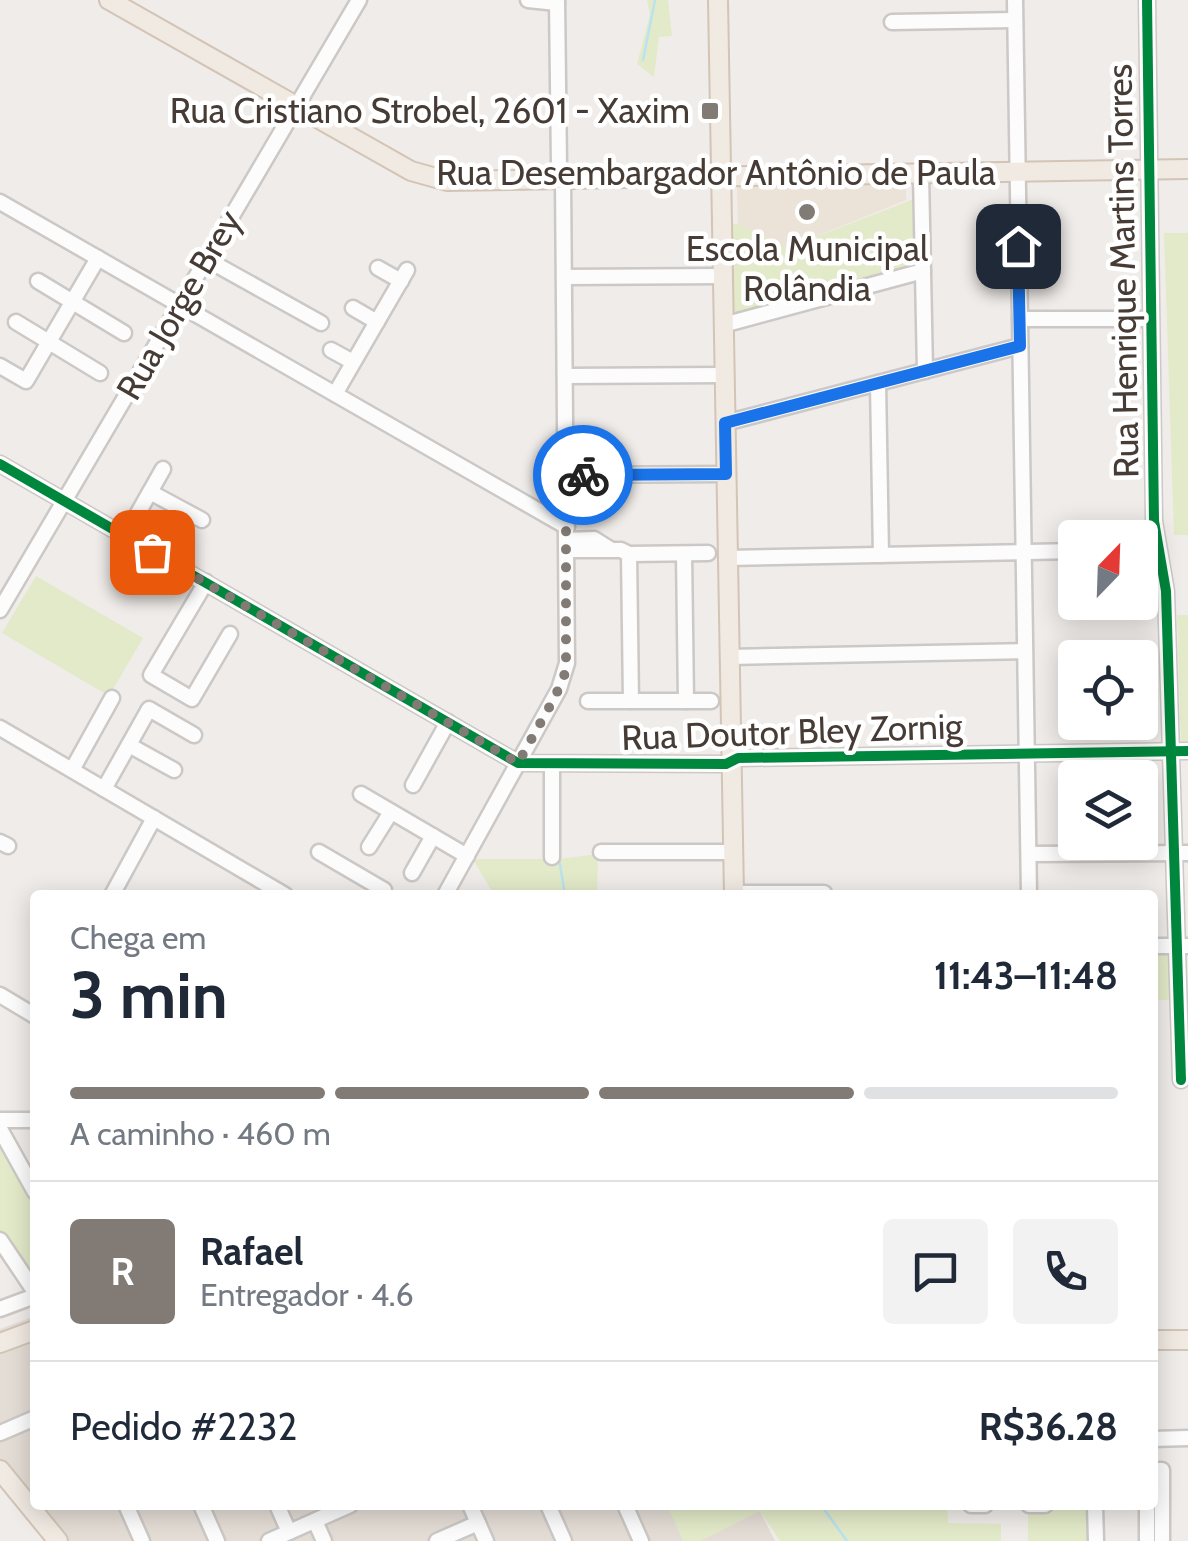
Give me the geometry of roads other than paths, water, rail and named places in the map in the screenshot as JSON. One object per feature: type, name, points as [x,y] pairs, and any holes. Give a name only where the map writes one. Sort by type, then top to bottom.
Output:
[{"type":"main road","name":"Rua Desembargador Antônio de Paula","points":[[109,0],[412,172],[435,179],[1188,169]]},
{"type":"main road","points":[[718,0],[734,890]]},
{"type":"main road","points":[[0,1335],[30,1330]]},
{"type":"main road","points":[[0,1343],[30,1331]]},
{"type":"main road","points":[[1158,1340],[1188,1340]]},
{"type":"main road","points":[[0,1470],[30,1499]]},
{"type":"main road","points":[[36,1510],[49,1538]]},
{"type":"street","name":"Rua Jorge Brey","points":[[0,610],[359,0]]},
{"type":"street","points":[[448,890],[566,671],[563,180],[559,165],[557,1],[528,0]]},
{"type":"street","points":[[1015,0],[1030,890]]},
{"type":"street","name":"Rua Henrique Martins Torres","points":[[1147,0],[1154,521],[1166,590],[1171,751],[1181,853],[1181,1080]]},
{"type":"street","points":[[892,22],[1015,20]]},
{"type":"street","points":[[921,174],[924,371]]},
{"type":"street","points":[[0,202],[335,394],[567,539],[594,540],[629,554],[708,553]]},
{"type":"street","points":[[0,366],[26,381],[98,258]]},
{"type":"street","points":[[206,259],[321,323]]},
{"type":"street","points":[[335,394],[404,276],[378,268]]},
{"type":"street","points":[[724,325],[923,271]]},
{"type":"street","points":[[564,277],[722,276]]},
{"type":"street","points":[[38,281],[124,333]]},
{"type":"street","points":[[354,308],[377,322]]},
{"type":"street","points":[[1020,320],[1152,318]]},
{"type":"street","points":[[16,322],[100,373]]},
{"type":"street","points":[[725,423],[1020,346]]},
{"type":"street","points":[[331,350],[353,362]]},
{"type":"street","points":[[565,376],[724,375]]},
{"type":"street","points":[[878,383],[881,555]]},
{"type":"street","points":[[0,464],[518,763]]},
{"type":"street","points":[[125,536],[164,469]]},
{"type":"street","points":[[566,475],[726,474]]},
{"type":"street","points":[[150,492],[202,520]]},
{"type":"street","points":[[728,558],[1058,551]]},
{"type":"street","points":[[629,554],[631,701]]},
{"type":"street","points":[[684,554],[686,701]]},
{"type":"street","points":[[206,582],[151,675],[192,698],[230,634]]},
{"type":"street","points":[[729,657],[1025,651]]},
{"type":"street","points":[[72,770],[112,698]]},
{"type":"street","points":[[588,701],[711,701]]},
{"type":"street","points":[[104,789],[149,709],[194,734]]},
{"type":"street","points":[[413,785],[448,722]]},
{"type":"street","points":[[0,728],[277,890]]},
{"type":"street","points":[[129,745],[174,770]]},
{"type":"street","name":"Rua Doutor Bley Zornig","points":[[518,763],[1188,751]]},
{"type":"street","points":[[552,764],[552,857]]},
{"type":"street","points":[[361,794],[466,856]]},
{"type":"street","points":[[370,847],[391,812]]},
{"type":"street","points":[[115,890],[154,818]]},
{"type":"street","points":[[412,873],[433,836]]},
{"type":"street","points":[[319,852],[384,889]]},
{"type":"street","points":[[602,852],[733,852]]},
{"type":"street","points":[[1029,854],[1181,853]]},
{"type":"street","points":[[0,995],[30,1013]]},
{"type":"street","points":[[0,1120],[30,1120]]},
{"type":"street","points":[[0,1129],[30,1183]]},
{"type":"street","points":[[0,1240],[30,1286]]},
{"type":"street","points":[[0,1308],[30,1296]]},
{"type":"street","points":[[0,1433],[30,1420]]},
{"type":"street","points":[[1158,1439],[1188,1438]]},
{"type":"street","points":[[1147,1510],[1148,1541],[1162,1533],[1162,1470],[1158,1470]]},
{"type":"street","points":[[128,1510],[142,1541]]},
{"type":"street","points":[[203,1510],[216,1541]]},
{"type":"street","points":[[279,1510],[289,1532]]},
{"type":"street","points":[[269,1541],[339,1510]]},
{"type":"street","points":[[472,1510],[486,1541]]},
{"type":"street","points":[[550,1510],[564,1541]]},
{"type":"street","points":[[627,1510],[641,1541]]},
{"type":"street","points":[[1095,1510],[1096,1541]]},
{"type":"street","points":[[314,1521],[324,1541]]},
{"type":"street","points":[[437,1541],[478,1523]]},
{"type":"waterway","points":[[643,60],[655,0]]},
{"type":"waterway","points":[[559,859],[564,890]]},
{"type":"waterway","points":[[825,1510],[847,1541]]},
{"type":"place","name":"Rua Cristiano Strobel, 2601 - Xaxim","points":[[710,111]]},
{"type":"place","name":"Escola Municipal Rolândia","points":[[807,212]]}]
